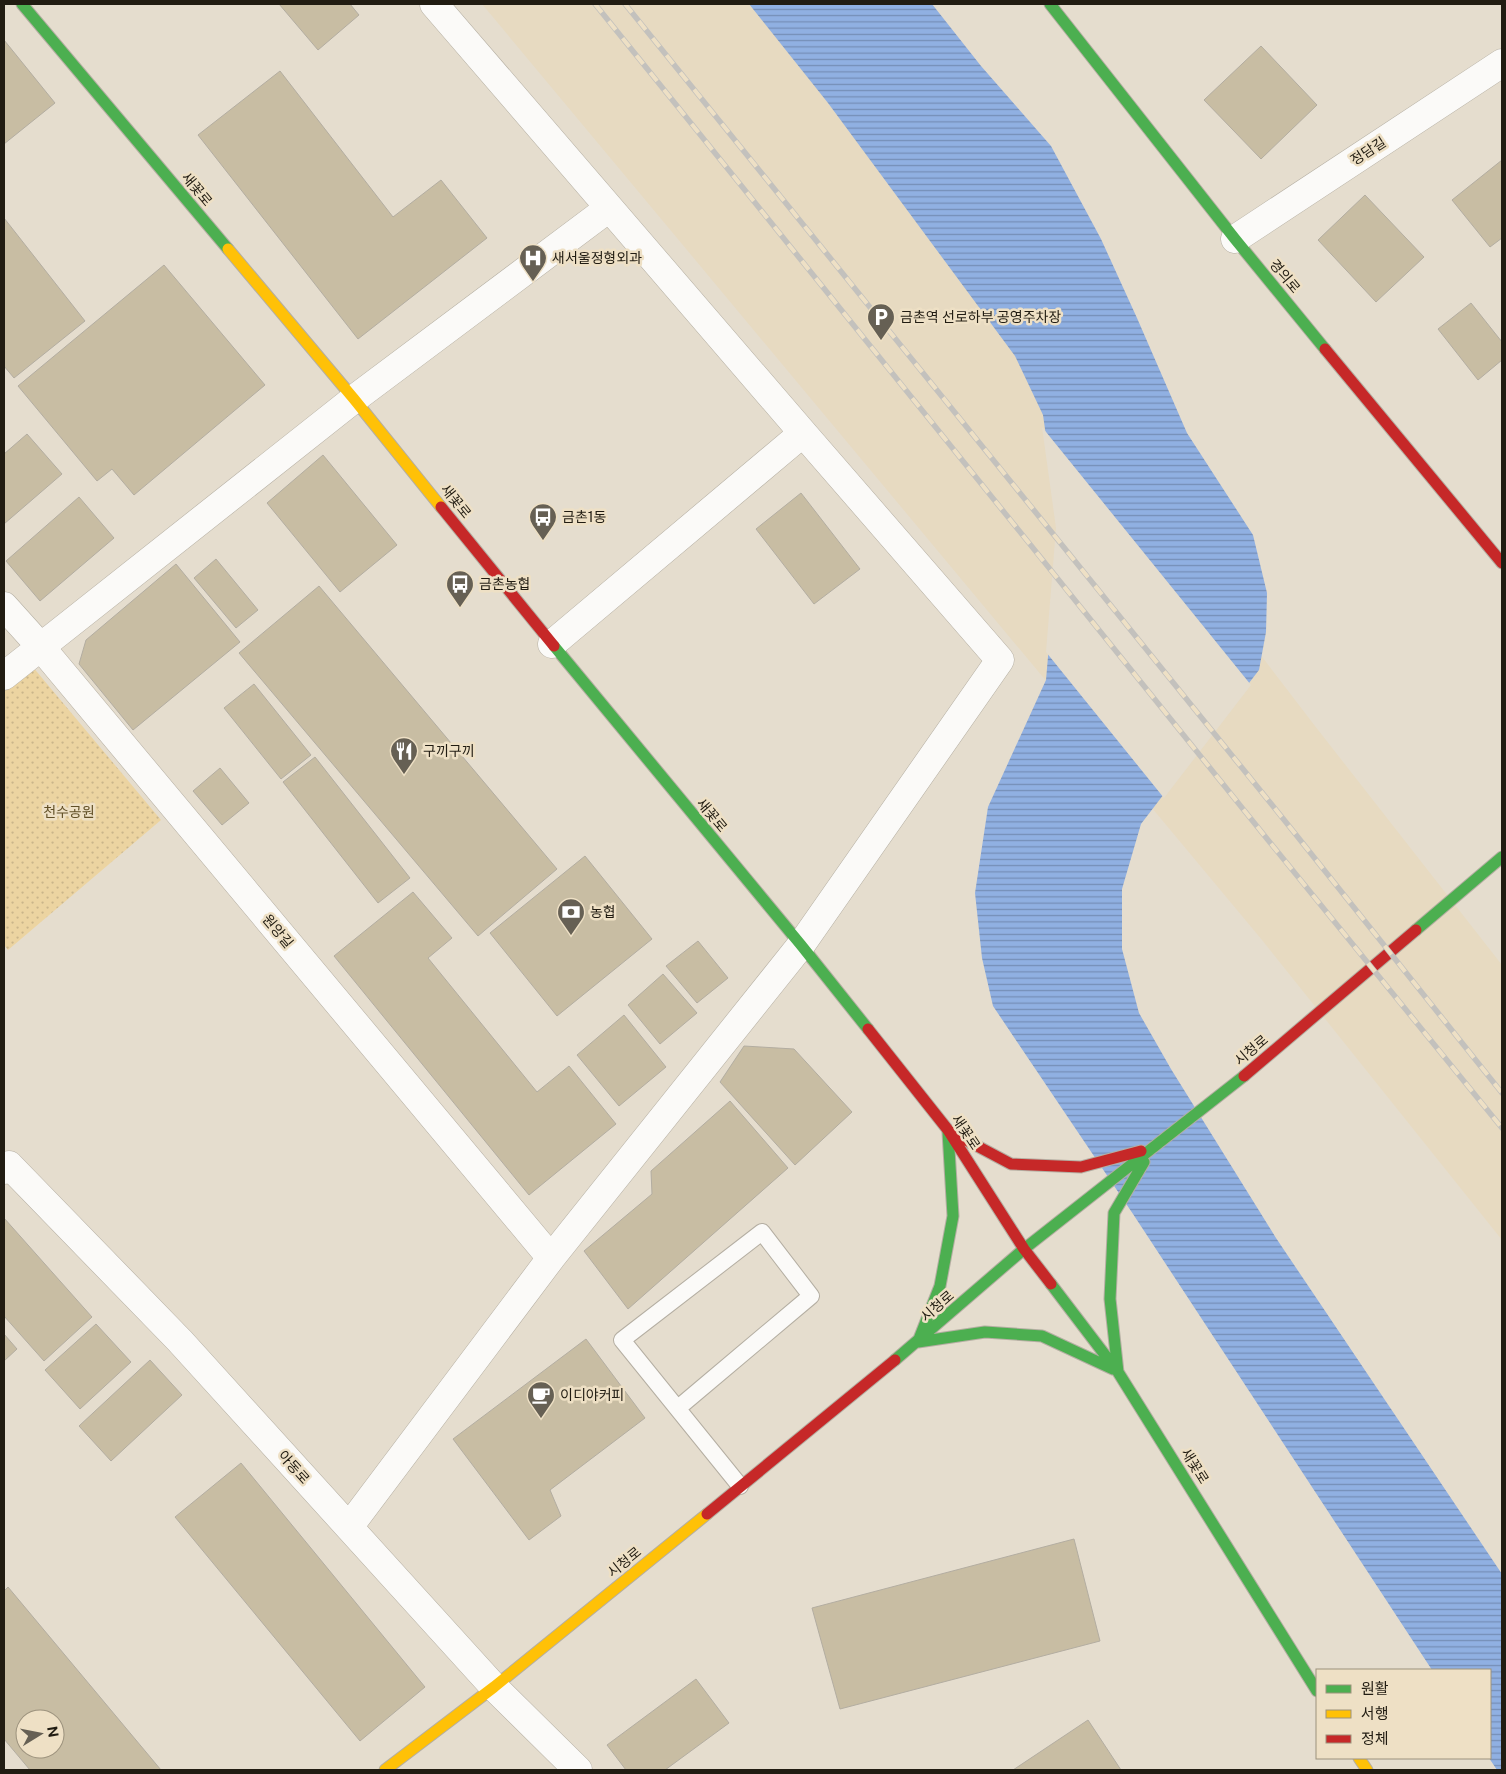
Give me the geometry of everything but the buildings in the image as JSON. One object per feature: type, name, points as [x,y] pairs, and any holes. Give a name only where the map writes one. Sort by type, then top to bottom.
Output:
[{"type":"street","name":"새꽃로","points":[[22,4],[354,399],[552,644],[801,945],[948,1130],[1024,1250],[1118,1372],[1316,1689]]},
{"type":"street","points":[[349,1527],[551,1258],[801,945],[1000,660],[434,4]]},
{"type":"street","name":"경의로","points":[[1050,4],[1235,239],[1502,563]]},
{"type":"street","name":"정담길","points":[[1235,239],[1502,63]]},
{"type":"street","points":[[4,676],[354,399],[609,208]]},
{"type":"street","points":[[552,644],[803,433]]},
{"type":"street","name":"원앙길","points":[[4,606],[40,646],[551,1258]]},
{"type":"street","name":"시청로","points":[[385,1770],[494,1687],[918,1342],[1024,1250],[1222,1094],[1502,857]]},
{"type":"street","points":[[948,1130],[1011,1164],[1081,1167],[1152,1148]]},
{"type":"street","points":[[948,1130],[953,1216],[940,1286],[918,1342],[985,1332],[1042,1336],[1118,1372]]},
{"type":"street","points":[[1118,1372],[1110,1299],[1114,1213],[1152,1148]]},
{"type":"street","name":"아동로","points":[[6,1164],[180,1342],[494,1687],[578,1770]]},
{"type":"street","points":[[1360,1759],[1367,1770]]},
{"type":"lane","points":[[678,1408],[811,1296],[762,1232],[622,1340],[740,1486]]},
{"type":"shaded area","points":[[482,4],[764,4],[1315,726],[1502,965],[1502,1240],[1262,940]]},
{"type":"green space","name":"천수공원","points":[[32,666],[161,820],[8,950],[4,945],[4,690]]},
{"type":"water","points":[[749,4],[932,4],[981,66],[1051,146],[1101,239],[1187,433],[1253,535],[1267,593],[1266,632],[1259,670],[1141,824],[1122,889],[1122,949],[1139,1013],[1171,1069],[1276,1238],[1502,1574],[1502,1770],[1497,1770],[1490,1759],[1491,1669],[1431,1669],[1133,1214],[993,1006],[982,958],[975,893],[988,807],[1046,680],[1059,528],[1043,415],[1015,356],[828,103]]},
{"type":"pier","points":[[1042,427],[1251,685],[1164,798],[1046,652],[1056,528]]},
{"type":"railway","points":[[595,4],[1502,1128]]},
{"type":"railway","points":[[625,4],[1289,826],[1502,1093]]},
{"type":"traffic: fast","points":[[22,4],[228,249]]},
{"type":"traffic: fast","points":[[1050,4],[1235,239],[1325,349]]},
{"type":"traffic: fast","points":[[554,646],[868,1029]]},
{"type":"traffic: fast","points":[[1416,930],[1502,857]]},
{"type":"traffic: fast","points":[[895,1360],[1024,1249],[1244,1076]]},
{"type":"traffic: fast","points":[[919,1339],[940,1286],[953,1216],[948,1132]]},
{"type":"traffic: fast","points":[[1118,1372],[1110,1299],[1114,1213],[1144,1162]]},
{"type":"traffic: fast","points":[[1051,1284],[1118,1372],[1316,1689]]},
{"type":"traffic: fast","points":[[918,1342],[985,1332],[1042,1336],[1113,1369]]},
{"type":"traffic: slow","points":[[228,249],[354,399],[441,507]]},
{"type":"traffic: slow","points":[[385,1770],[494,1687],[707,1514]]},
{"type":"traffic: slow","points":[[1360,1759],[1367,1770]]},
{"type":"traffic: jam","points":[[1325,349],[1502,563]]},
{"type":"traffic: jam","points":[[441,507],[554,646]]},
{"type":"traffic: jam","points":[[1244,1076],[1416,930]]},
{"type":"traffic: jam","points":[[868,1029],[948,1130],[1024,1249],[1051,1284]]},
{"type":"traffic: jam","points":[[949,1131],[1011,1164],[1081,1167],[1141,1151]]},
{"type":"traffic: jam","points":[[707,1514],[895,1360]]},
{"type":"place","name":"새서울정형외과","points":[[533,282]]},
{"type":"place","name":"금촌역 선로하부 공영주차장","points":[[881,341]]},
{"type":"place","name":"금촌1동","points":[[543,541]]},
{"type":"place","name":"금촌농협","points":[[460,608]]},
{"type":"place","name":"구끼구끼","points":[[404,775]]},
{"type":"place","name":"농협","points":[[571,936]]},
{"type":"place","name":"이디야커피","points":[[541,1419]]}]
